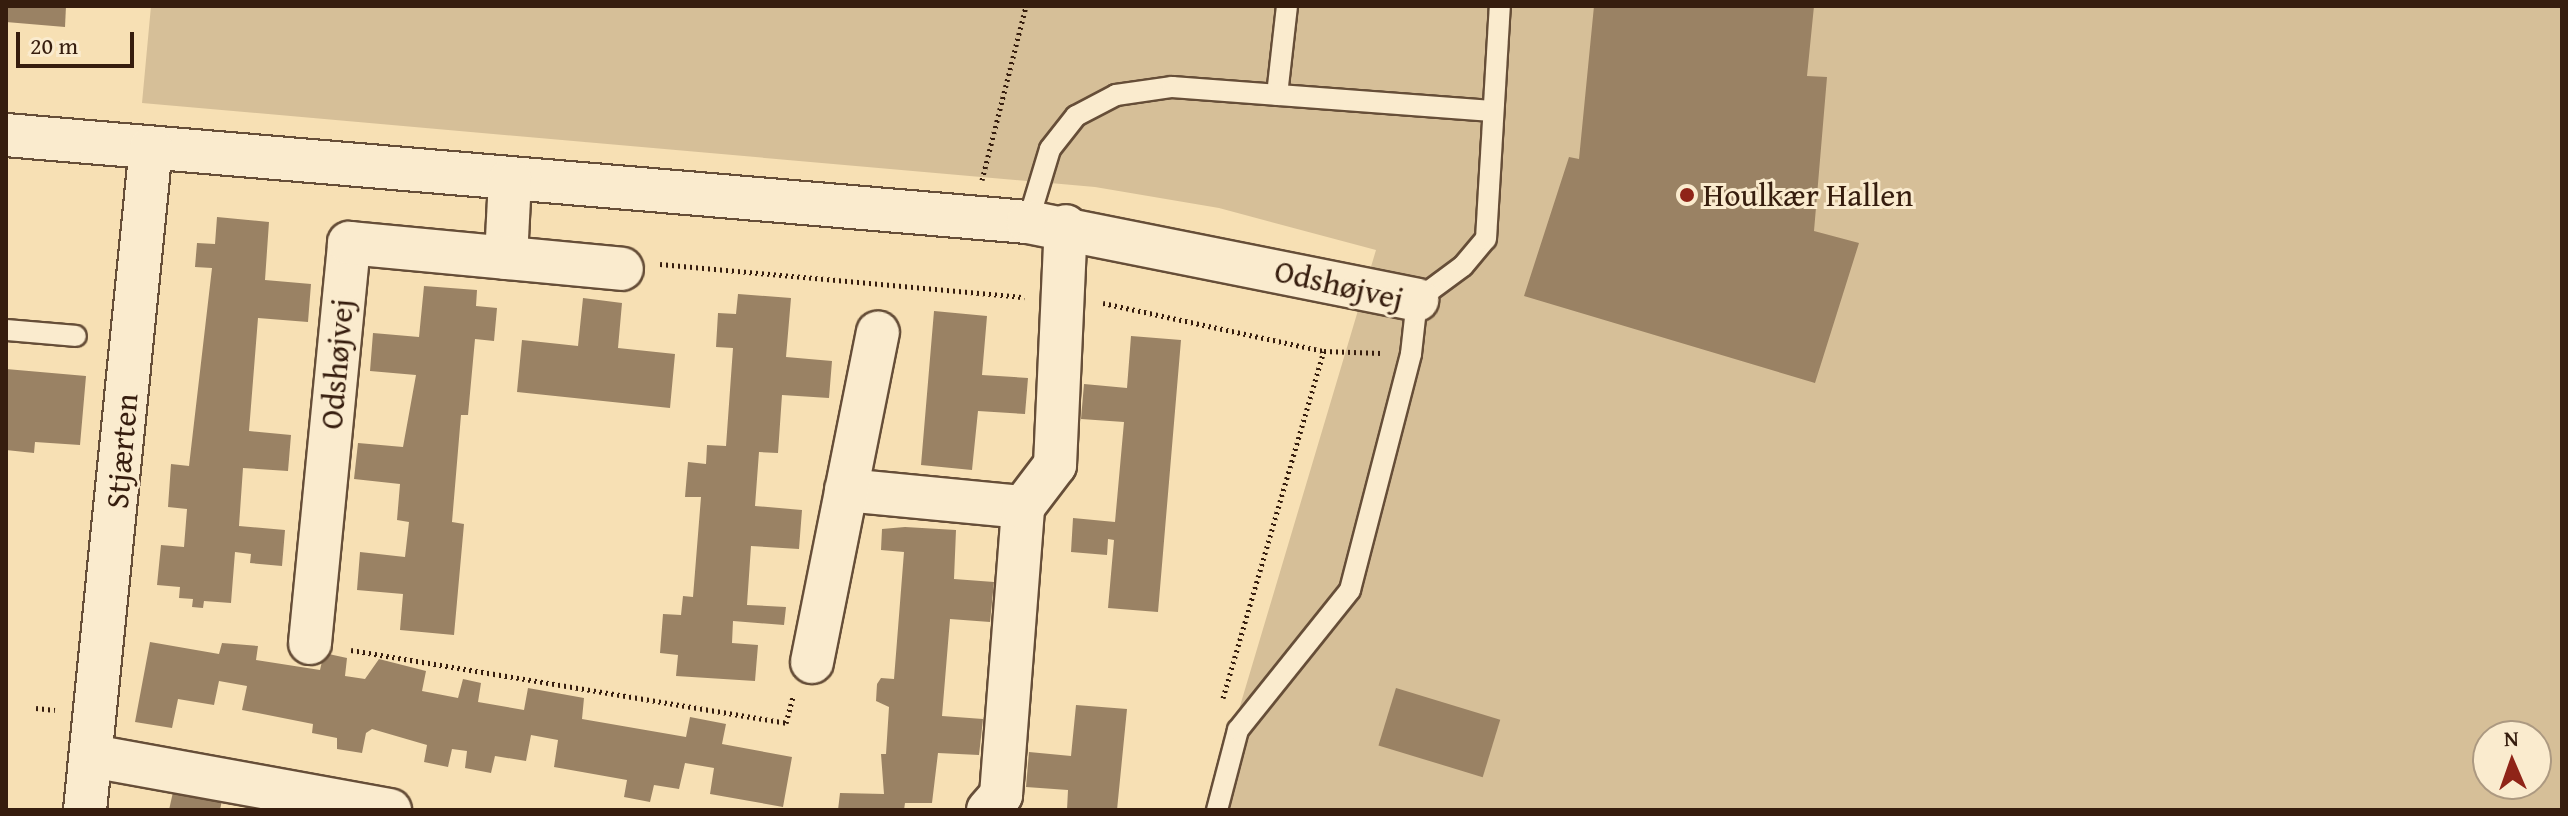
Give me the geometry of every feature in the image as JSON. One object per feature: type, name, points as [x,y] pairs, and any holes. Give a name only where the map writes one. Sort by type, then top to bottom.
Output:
[{"type":"street","name":"Odshøjvej","points":[[6,135],[1047,224],[1417,300]]},
{"type":"street","name":"Stjærten","points":[[85,810],[151,147]]},
{"type":"street","points":[[506,258],[510,180]]},
{"type":"street","points":[[988,810],[1001,795],[1023,507],[1055,465],[1063,300],[1047,224]]},
{"type":"street","name":"Odshøjvej","points":[[310,643],[349,243],[622,269]]},
{"type":"street","points":[[812,662],[878,333]]},
{"type":"street","points":[[846,490],[1023,507]]},
{"type":"street","points":[[92,756],[262,799],[390,810]]},
{"type":"lane","points":[[1277,95],[1287,6]]},
{"type":"lane","points":[[1417,300],[1463,266],[1486,239],[1500,6]]},
{"type":"lane","points":[[1047,224],[1050,149],[1076,116],[1116,95],[1172,87],[1492,111]]},
{"type":"lane","name":"Odshøjvej","points":[[1217,810],[1238,730],[1350,590],[1411,354],[1417,300]]},
{"type":"lane","points":[[6,330],[76,336]]},
{"type":"path","points":[[972,218],[1026,6]]},
{"type":"path","points":[[622,269],[646,263],[1110,304],[1324,351],[1411,354]]},
{"type":"path","points":[[1222,703],[1324,351]]},
{"type":"path","points":[[310,643],[786,723],[800,668],[812,662]]},
{"type":"shaded area","points":[[151,6],[2562,6],[2562,810],[1209,810],[1376,250],[1219,208],[1095,187],[142,103]]},
{"type":"building","points":[[6,6],[66,6],[65,27],[6,22]]},
{"type":"building","name":"Houlkær Hallen","points":[[1594,6],[1814,6],[1807,76],[1827,77],[1814,231],[1859,243],[1815,383],[1524,296],[1569,157],[1579,159]]},
{"type":"building","points":[[217,217],[269,222],[265,280],[311,284],[308,322],[258,318],[249,431],[291,435],[288,471],[243,468],[239,526],[285,530],[282,566],[250,563],[251,554],[235,552],[231,603],[204,601],[203,608],[192,607],[193,599],[179,598],[180,587],[157,585],[161,545],[184,547],[187,509],[168,507],[171,464],[189,466],[212,268],[195,267],[197,243],[215,244]]},
{"type":"building","points":[[424,286],[477,290],[476,306],[497,308],[494,341],[475,339],[468,415],[461,415],[452,522],[464,524],[454,635],[400,630],[403,594],[357,590],[360,552],[405,557],[409,522],[397,520],[400,484],[354,479],[358,443],[403,447],[416,375],[370,371],[373,333],[419,337]]},
{"type":"building","points":[[738,294],[791,298],[786,357],[832,361],[829,398],[782,395],[778,453],[759,452],[755,506],[802,510],[799,549],[751,546],[747,605],[786,607],[784,625],[733,621],[732,643],[758,645],[755,681],[676,676],[678,655],[660,653],[663,614],[681,615],[683,596],[693,597],[701,497],[685,497],[688,462],[706,464],[707,445],[726,446],[733,348],[716,347],[718,313],[736,314]]},
{"type":"building","points":[[583,298],[622,303],[618,348],[675,354],[670,408],[517,392],[522,340],[578,346]]},
{"type":"building","points":[[934,311],[987,316],[982,375],[1028,378],[1025,414],[978,411],[972,470],[921,465]]},
{"type":"building","points":[[1131,336],[1181,340],[1158,612],[1108,608],[1114,540],[1108,539],[1107,555],[1071,552],[1073,518],[1115,522],[1124,422],[1081,419],[1084,384],[1127,388]]},
{"type":"building","points":[[6,369],[86,376],[80,445],[35,442],[34,453],[6,450]]},
{"type":"building","points":[[882,529],[956,530],[954,579],[994,582],[990,622],[950,619],[942,716],[983,719],[979,755],[938,753],[932,803],[905,803],[904,810],[838,810],[840,793],[884,794],[881,754],[886,754],[889,707],[876,701],[877,684],[881,678],[894,679],[904,552],[881,550]]},
{"type":"building","points":[[150,642],[219,654],[222,643],[258,646],[256,660],[320,670],[324,653],[347,658],[345,676],[365,679],[379,659],[426,671],[422,691],[458,698],[463,679],[481,683],[478,702],[524,710],[528,688],[584,698],[582,719],[686,737],[690,717],[726,724],[722,744],[792,757],[783,807],[710,794],[714,768],[685,763],[679,789],[654,785],[650,802],[624,797],[627,780],[554,767],[558,740],[531,735],[526,761],[495,756],[491,773],[465,768],[467,751],[452,749],[448,767],[424,762],[427,745],[372,729],[366,733],[362,753],[337,749],[337,738],[312,733],[313,724],[242,710],[247,686],[219,681],[214,705],[178,699],[172,728],[135,722]]},
{"type":"building","points":[[1396,688],[1500,720],[1483,777],[1378,745]]},
{"type":"building","points":[[1076,705],[1127,709],[1117,810],[1067,810],[1068,790],[1026,787],[1029,752],[1071,756]]},
{"type":"building","points":[[173,792],[222,800],[220,810],[169,810]]},
{"type":"place","name":"Houlkær Hallen","points":[[1687,195]]}]
